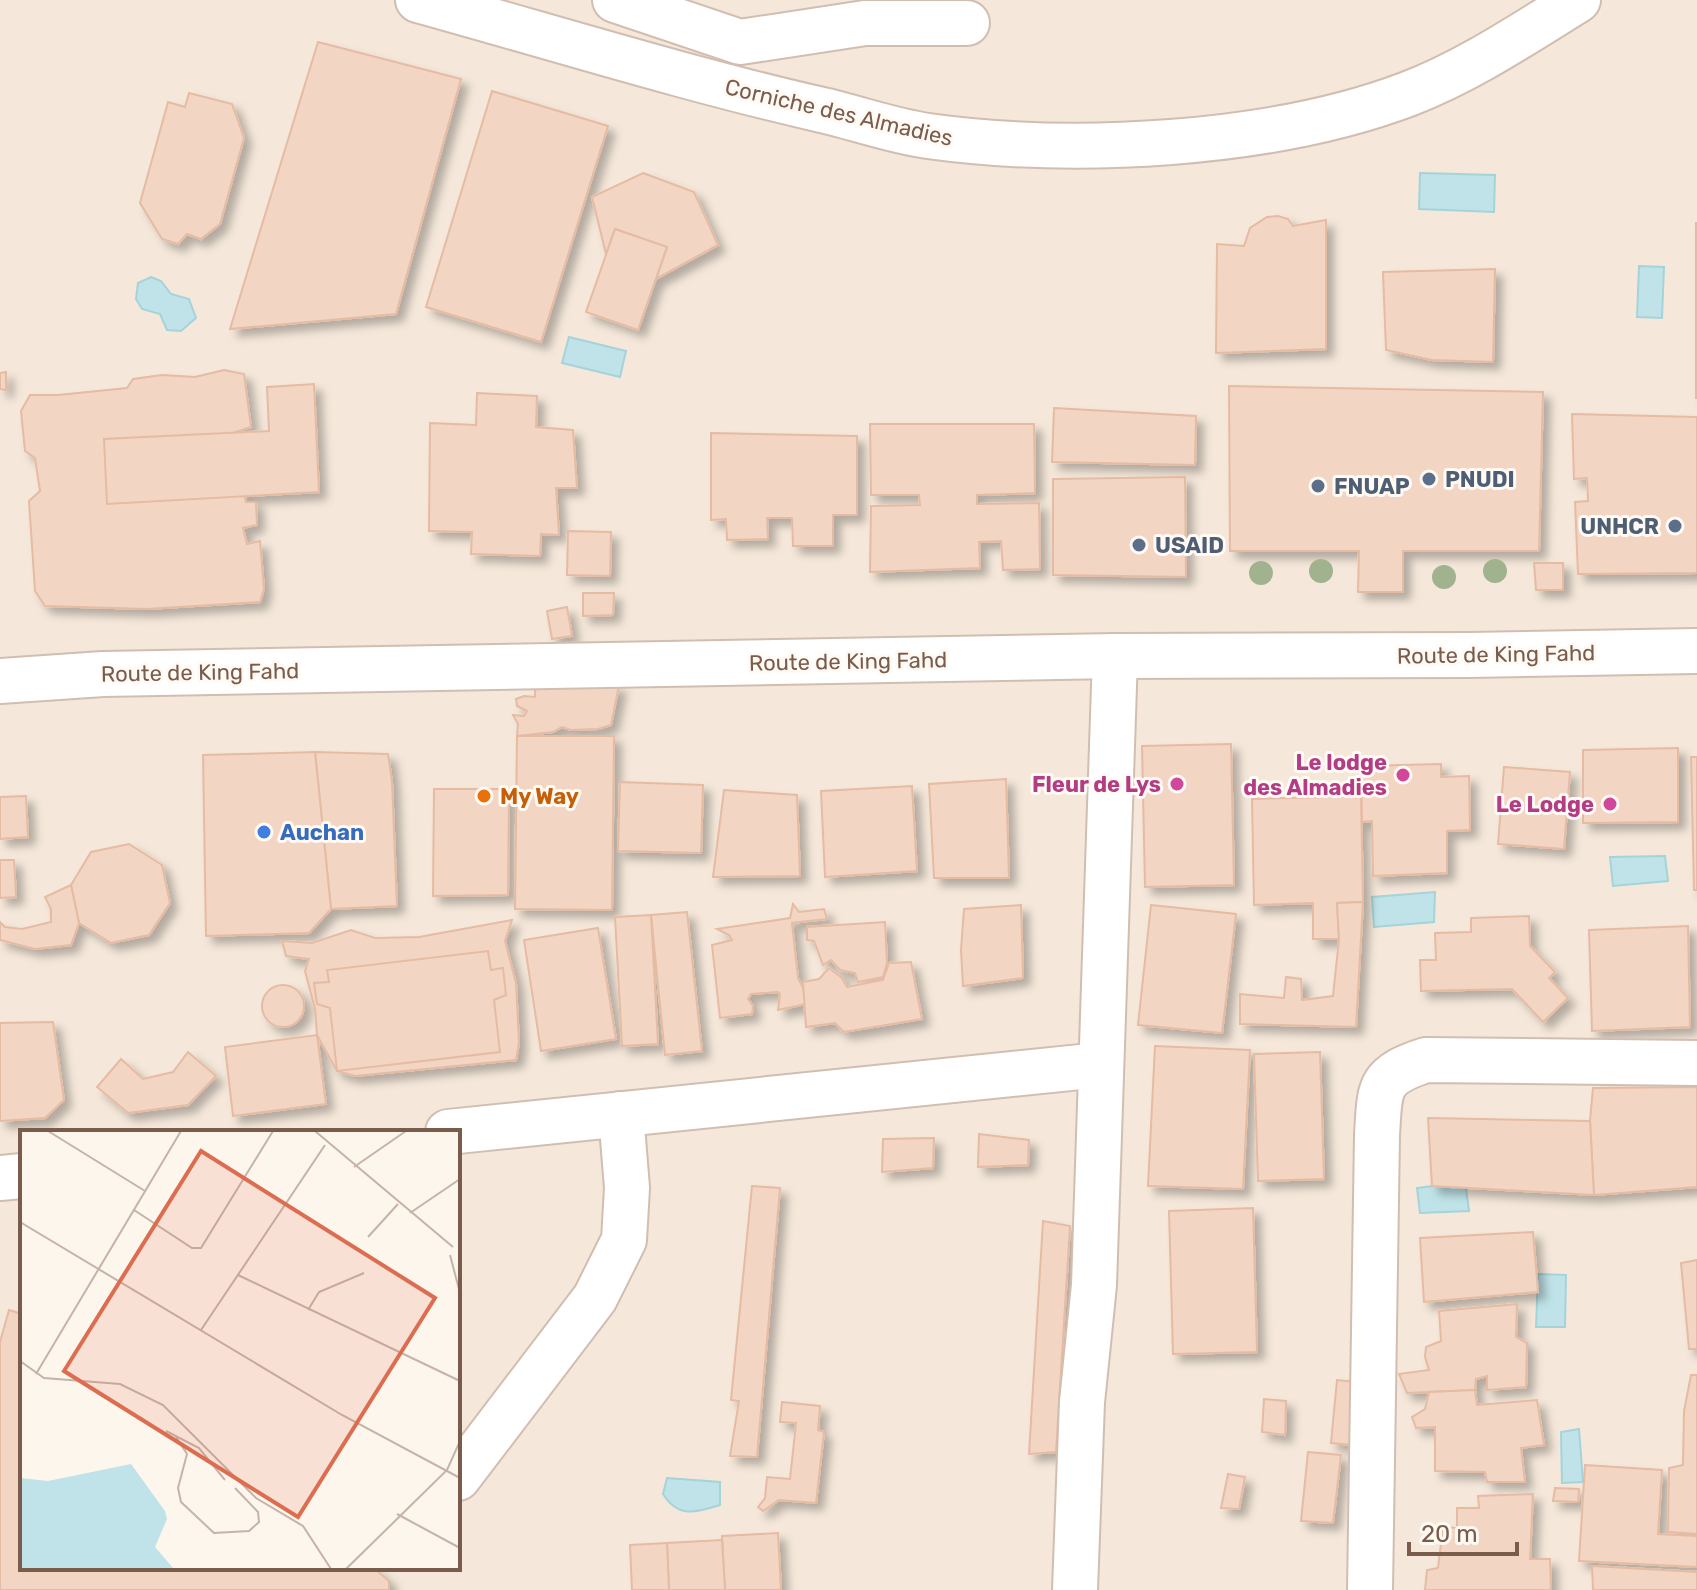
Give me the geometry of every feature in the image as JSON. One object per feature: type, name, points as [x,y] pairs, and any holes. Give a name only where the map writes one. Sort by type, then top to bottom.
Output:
[{"type":"street","name":"Corniche des Almadies","points":[[418,0],[755,95],[925,136],[1069,146],[1206,138],[1313,123],[1361,111],[1457,73],[1578,0]]},
{"type":"street","points":[[615,0],[740,42],[865,23],[907,11],[967,23]]},
{"type":"street","name":"Route de King Fahd","points":[[0,681],[119,673],[1115,656],[1697,651]]},
{"type":"street","points":[[1075,1590],[1082,1402],[1094,1285],[1115,656]]},
{"type":"street","points":[[1370,1590],[1380,1090],[1398,1069],[1426,1060],[1697,1063]]},
{"type":"street","points":[[460,1131],[1100,1065]]},
{"type":"street","points":[[460,1475],[595,1298],[624,1240],[627,1188],[621,1114]]},
{"type":"street","points":[[0,1178],[20,1176]]},
{"type":"shaded area","points":[[0,0],[1697,0],[1697,1590],[0,1590]]},
{"type":"water","points":[[1420,173],[1495,175],[1494,212],[1419,209]]},
{"type":"water","points":[[1639,266],[1664,267],[1662,318],[1637,317]]},
{"type":"water","points":[[151,277],[161,281],[171,294],[189,299],[196,318],[181,331],[167,330],[160,314],[142,309],[136,299],[138,283]]},
{"type":"water","points":[[569,337],[626,351],[620,377],[562,363]]},
{"type":"water","points":[[1665,856],[1668,881],[1613,886],[1610,857]]},
{"type":"water","points":[[1435,892],[1434,922],[1374,927],[1372,897]]},
{"type":"water","points":[[1417,1188],[1466,1188],[1469,1211],[1420,1213]]},
{"type":"water","points":[[1538,1274],[1566,1275],[1565,1327],[1536,1327]]},
{"type":"water","points":[[1579,1429],[1583,1482],[1562,1483],[1561,1432]]},
{"type":"water","points":[[667,1478],[720,1482],[720,1505],[688,1512],[675,1507],[663,1494]]},
{"type":"building","points":[[318,42],[461,79],[396,314],[230,329]]},
{"type":"building","points":[[492,91],[608,126],[541,342],[426,307]]},
{"type":"building","points":[[189,93],[232,104],[244,138],[220,224],[201,239],[187,234],[178,244],[162,239],[140,203],[168,102],[185,107]]},
{"type":"building","points":[[643,173],[694,192],[718,245],[656,279],[667,247],[615,229],[606,254],[592,197]]},
{"type":"building","points":[[1267,217],[1288,219],[1293,226],[1326,220],[1326,349],[1216,353],[1217,244],[1244,246],[1250,228]]},
{"type":"building","points":[[1696,222],[1697,398],[1696,398]]},
{"type":"building","points":[[615,229],[667,247],[638,330],[586,312]]},
{"type":"building","points":[[1495,269],[1493,362],[1432,360],[1386,350],[1383,272]]},
{"type":"building","points":[[224,370],[244,374],[251,427],[233,433],[233,439],[249,441],[246,474],[253,487],[243,488],[246,502],[256,502],[257,525],[243,528],[247,544],[260,541],[264,589],[260,602],[147,609],[45,606],[35,591],[29,501],[40,491],[35,458],[25,451],[21,411],[30,395],[127,388],[133,379],[162,375],[195,377]]},
{"type":"building","points":[[6,372],[6,390],[0,389],[0,373]]},
{"type":"building","points":[[314,384],[319,492],[107,504],[104,439],[269,431],[267,387]]},
{"type":"building","points":[[1229,386],[1543,392],[1539,551],[1403,551],[1403,592],[1358,592],[1359,551],[1230,551]]},
{"type":"building","points":[[477,393],[537,396],[536,427],[573,430],[577,488],[556,488],[559,535],[541,534],[540,556],[471,554],[472,532],[429,531],[430,423],[476,425]]},
{"type":"building","points":[[1054,408],[1196,416],[1195,465],[1052,462]]},
{"type":"building","points":[[1572,414],[1697,417],[1697,573],[1578,574],[1575,502],[1588,501],[1587,478],[1574,479]]},
{"type":"building","points":[[870,424],[1034,424],[1035,493],[977,495],[977,504],[1039,503],[1040,569],[1003,570],[1001,541],[979,542],[980,568],[870,572],[871,506],[920,505],[919,495],[871,495]]},
{"type":"building","points":[[711,433],[857,436],[857,515],[833,515],[833,546],[793,546],[792,518],[767,518],[768,539],[727,540],[726,519],[711,520]]},
{"type":"building","points":[[1185,477],[1186,577],[1053,575],[1053,479]]},
{"type":"building","points":[[568,531],[611,532],[610,576],[567,575]]},
{"type":"building","points":[[1534,563],[1563,563],[1563,590],[1536,590]]},
{"type":"building","points":[[583,593],[614,593],[613,615],[583,616]]},
{"type":"building","points":[[567,607],[572,636],[552,639],[547,611]]},
{"type":"building","points":[[619,685],[611,725],[598,729],[571,730],[562,727],[553,732],[517,736],[518,724],[513,715],[524,716],[527,711],[517,706],[516,699],[535,697],[535,686]]},
{"type":"building","points":[[517,736],[614,736],[612,910],[515,909]]},
{"type":"building","points":[[1231,744],[1234,885],[1145,887],[1142,746]]},
{"type":"building","points":[[1678,748],[1678,822],[1583,823],[1583,750]]},
{"type":"building","points":[[315,752],[388,754],[397,906],[331,909]]},
{"type":"building","name":"Auchan","points":[[315,752],[331,909],[309,933],[206,936],[203,755]]},
{"type":"building","points":[[1691,757],[1697,757],[1697,890],[1694,890]]},
{"type":"building","points":[[1441,764],[1441,777],[1469,776],[1470,830],[1447,831],[1447,873],[1373,876],[1372,821],[1362,822],[1361,766]]},
{"type":"building","points":[[1504,767],[1570,772],[1564,849],[1498,844]]},
{"type":"building","points":[[1006,779],[1009,878],[934,878],[929,784]]},
{"type":"building","points":[[620,782],[703,785],[701,853],[618,851]]},
{"type":"building","points":[[912,786],[917,871],[825,877],[821,791]]},
{"type":"building","points":[[434,789],[509,789],[508,895],[433,896]]},
{"type":"building","points":[[724,790],[797,795],[800,876],[713,877]]},
{"type":"building","points":[[26,796],[28,837],[0,839],[0,797]]},
{"type":"building","points":[[1361,796],[1363,902],[1337,903],[1339,939],[1313,939],[1313,903],[1254,905],[1252,799]]},
{"type":"building","points":[[129,844],[162,865],[170,903],[149,935],[111,943],[79,923],[71,885],[91,852]]},
{"type":"building","points":[[0,860],[14,860],[16,897],[0,898]]},
{"type":"building","points":[[71,885],[79,923],[71,945],[35,949],[0,940],[0,922],[5,927],[22,929],[51,922],[51,909],[45,897]]},
{"type":"building","points":[[1363,902],[1356,1027],[1240,1024],[1240,994],[1284,998],[1286,977],[1301,979],[1302,1000],[1333,996],[1339,939],[1337,903]]},
{"type":"building","points":[[793,904],[799,912],[824,909],[827,919],[792,923],[798,978],[806,1004],[778,1010],[778,992],[751,994],[748,999],[753,1006],[752,1014],[720,1018],[712,945],[732,940],[717,929],[790,918]]},
{"type":"building","points":[[1021,905],[1023,978],[963,986],[961,950],[964,909]]},
{"type":"building","points":[[1151,905],[1236,914],[1222,1033],[1138,1025]]},
{"type":"building","points":[[687,912],[702,1051],[665,1055],[651,915]]},
{"type":"building","points":[[651,915],[658,1044],[622,1046],[615,917]]},
{"type":"building","points":[[1529,916],[1530,946],[1555,972],[1549,978],[1568,998],[1543,1022],[1512,989],[1421,991],[1420,960],[1436,960],[1435,933],[1471,932],[1471,918]]},
{"type":"building","points":[[512,920],[505,941],[516,983],[519,1043],[516,1060],[355,1076],[337,1071],[317,1035],[315,1009],[305,971],[309,959],[286,956],[282,941],[312,943],[351,930],[375,938],[419,937]]},
{"type":"building","points":[[885,922],[887,963],[883,977],[858,982],[855,973],[840,970],[831,960],[823,965],[814,941],[807,940],[807,927]]},
{"type":"building","points":[[1688,926],[1690,1027],[1592,1031],[1589,930]]},
{"type":"building","points":[[598,928],[616,1039],[541,1051],[524,940]]},
{"type":"building","points":[[488,951],[491,970],[503,968],[506,995],[494,1000],[500,1052],[337,1071],[330,1008],[317,1004],[314,983],[329,982],[327,970]]},
{"type":"building","points":[[911,962],[922,1019],[844,1032],[835,1023],[806,1027],[803,982],[819,979],[829,968],[842,978],[847,987],[883,980],[889,963]]},
{"type":"building","points":[[283,985],[298,991],[304,1006],[298,1021],[283,1027],[268,1021],[262,1006],[268,991]]},
{"type":"building","points":[[53,1022],[64,1100],[45,1118],[0,1121],[0,1023]]},
{"type":"building","points":[[317,1035],[326,1104],[233,1116],[225,1047]]},
{"type":"building","points":[[1155,1046],[1250,1050],[1243,1189],[1148,1186]]},
{"type":"building","points":[[188,1052],[216,1076],[188,1105],[128,1113],[97,1087],[121,1059],[143,1079],[173,1072]]},
{"type":"building","points":[[1320,1052],[1324,1179],[1258,1181],[1254,1054]]},
{"type":"building","points":[[1697,1087],[1697,1187],[1594,1195],[1590,1121],[1593,1088]]},
{"type":"building","points":[[1428,1118],[1590,1121],[1594,1195],[1432,1186]]},
{"type":"building","points":[[979,1134],[1029,1140],[1028,1165],[978,1167]]},
{"type":"building","points":[[934,1138],[933,1168],[882,1172],[883,1139]]},
{"type":"building","points":[[752,1186],[780,1188],[757,1457],[730,1456],[739,1401],[731,1400]]},
{"type":"building","points":[[1253,1208],[1257,1352],[1173,1354],[1169,1211]]},
{"type":"building","points":[[1043,1221],[1070,1226],[1056,1452],[1029,1454]]},
{"type":"building","points":[[1533,1232],[1538,1292],[1424,1302],[1420,1238]]},
{"type":"building","points":[[1697,1260],[1697,1349],[1689,1349],[1681,1263]]},
{"type":"building","points":[[1517,1304],[1516,1337],[1527,1343],[1526,1387],[1487,1390],[1487,1376],[1476,1379],[1475,1390],[1407,1393],[1399,1374],[1429,1370],[1426,1347],[1441,1341],[1439,1311]]},
{"type":"building","points":[[9,1310],[20,1313],[20,1570],[376,1570],[389,1581],[389,1590],[0,1590],[0,1342]]},
{"type":"building","points":[[1691,1375],[1697,1375],[1697,1534],[1668,1532],[1669,1468],[1683,1465],[1684,1411]]},
{"type":"building","points":[[1337,1380],[1357,1382],[1352,1445],[1331,1443]]},
{"type":"building","points":[[1475,1390],[1477,1405],[1537,1400],[1544,1445],[1521,1448],[1525,1482],[1487,1482],[1485,1472],[1435,1471],[1435,1427],[1416,1428],[1412,1417],[1425,1409],[1429,1392]]},
{"type":"building","points":[[1264,1399],[1286,1401],[1285,1435],[1262,1432]]},
{"type":"building","points":[[782,1402],[820,1406],[818,1430],[824,1432],[816,1503],[779,1500],[763,1511],[758,1507],[765,1498],[767,1477],[790,1479],[796,1423],[780,1422]]},
{"type":"building","points":[[1308,1452],[1341,1455],[1333,1523],[1301,1521]]},
{"type":"building","points":[[1585,1465],[1662,1470],[1658,1534],[1697,1536],[1697,1567],[1579,1561]]},
{"type":"building","points":[[1228,1474],[1245,1477],[1239,1509],[1221,1508]]},
{"type":"building","points":[[1555,1488],[1579,1489],[1578,1502],[1553,1501]]},
{"type":"building","points":[[1533,1494],[1530,1559],[1550,1559],[1551,1590],[1425,1590],[1427,1570],[1438,1568],[1443,1527],[1457,1528],[1457,1508],[1479,1508],[1478,1496]]},
{"type":"building","points":[[778,1533],[781,1590],[725,1590],[722,1536]]},
{"type":"building","points":[[722,1540],[725,1590],[669,1590],[667,1543]]},
{"type":"building","points":[[667,1543],[669,1590],[632,1590],[630,1545]]},
{"type":"building","points":[[1592,1566],[1697,1572],[1697,1590],[1593,1590]]},
{"type":"place","name":"PNUDI","points":[[1429,479]]},
{"type":"place","name":"FNUAP","points":[[1318,486]]},
{"type":"place","name":"UNHCR","points":[[1675,526]]},
{"type":"place","name":"USAID","points":[[1139,545]]},
{"type":"place","name":"Le lodge des Almadies","points":[[1403,775]]},
{"type":"place","name":"Fleur de Lys","points":[[1177,784]]},
{"type":"place","name":"My Way","points":[[484,796]]},
{"type":"place","name":"Le Lodge","points":[[1610,804]]},
{"type":"place","name":"Auchan","points":[[264,832]]}]
